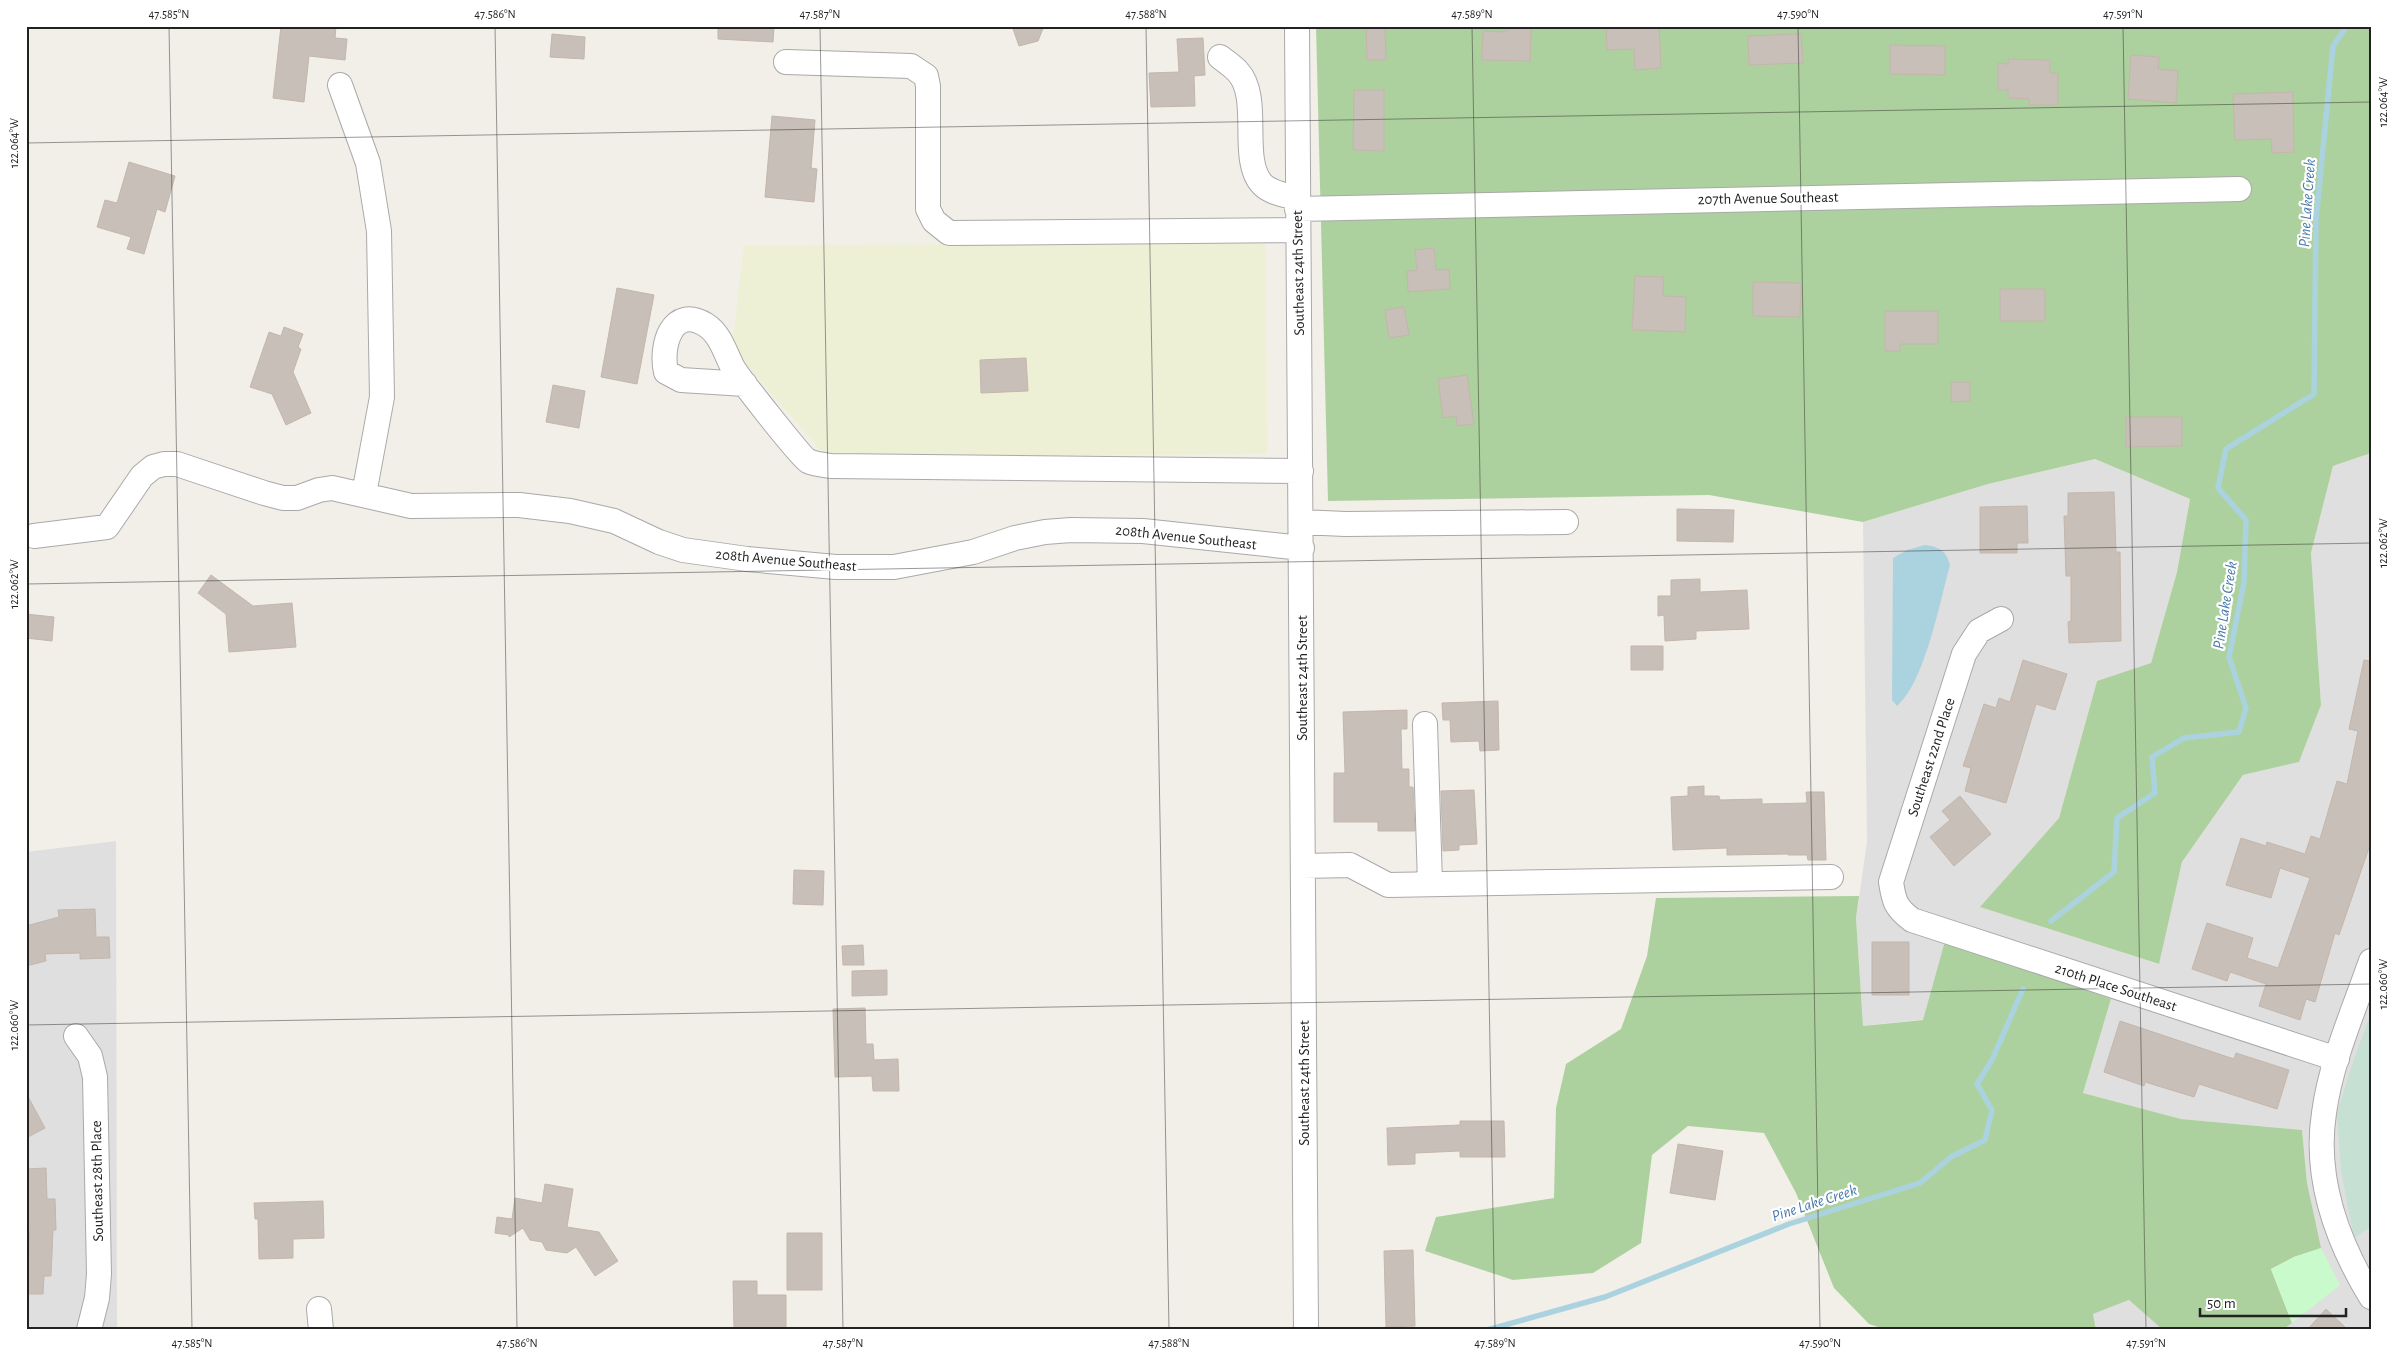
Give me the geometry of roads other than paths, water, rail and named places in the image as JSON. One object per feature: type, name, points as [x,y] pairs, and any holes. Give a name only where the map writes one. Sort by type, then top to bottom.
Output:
[{"type":"street","name":"Southeast 24th Street","points":[[1297,26],[1297,212],[1302,522],[1306,1330]]},
{"type":"street","points":[[1220,57],[1239,73],[1246,90],[1249,102],[1251,153],[1257,176],[1262,184],[1297,212]]},
{"type":"street","name":"207th Avenue Southeast","points":[[786,62],[911,66],[926,76],[928,86],[928,209],[934,221],[949,233],[1297,212],[2239,189]]},
{"type":"street","points":[[340,85],[368,163],[378,231],[382,397],[364,494]]},
{"type":"street","points":[[745,384],[808,461],[831,466],[1301,471]]},
{"type":"street","name":"208th Avenue Southeast","points":[[34,536],[108,527],[142,476],[153,467],[164,464],[177,464],[283,498],[297,498],[319,490],[332,488],[411,506],[519,505],[570,511],[614,521],[659,542],[684,550],[748,559],[836,567],[894,567],[974,552],[1023,537],[1071,530],[1143,531],[1302,548]]},
{"type":"street","points":[[1302,522],[1345,524],[1566,522]]},
{"type":"street","name":"Southeast 22nd Place","points":[[1899,909],[1893,896],[1891,882],[1964,654],[1979,631],[2001,619]]},
{"type":"street","points":[[1425,724],[1430,883]]},
{"type":"street","points":[[1303,866],[1350,865],[1388,885],[1831,877]]},
{"type":"street","name":"210th Place Southeast","points":[[1899,909],[1912,920],[2337,1059]]},
{"type":"street","points":[[2371,961],[2337,1059],[2323,1114],[2324,1172],[2341,1242],[2371,1297]]},
{"type":"street","name":"Southeast 28th Place","points":[[76,1036],[90,1056],[95,1077],[99,1274],[98,1298],[89,1330]]},
{"type":"water","points":[[1925,545],[1941,550],[1950,565],[1930,640],[1916,679],[1907,695],[1897,706],[1892,700],[1893,558],[1907,550]]},
{"type":"waterway","name":"Pine Lake Creek","points":[[2051,921],[2114,872],[2117,818],[2155,793],[2152,757],[2184,738],[2239,732],[2246,708],[2229,657],[2244,582],[2246,520],[2218,488],[2226,449],[2314,394],[2316,220],[2333,46],[2347,26]]},
{"type":"waterway","name":"Pine Lake Creek","points":[[1487,1330],[1605,1297],[1789,1224],[1920,1183],[1951,1157],[1985,1140],[1992,1110],[1977,1084],[1992,1060],[2023,989]]}]
